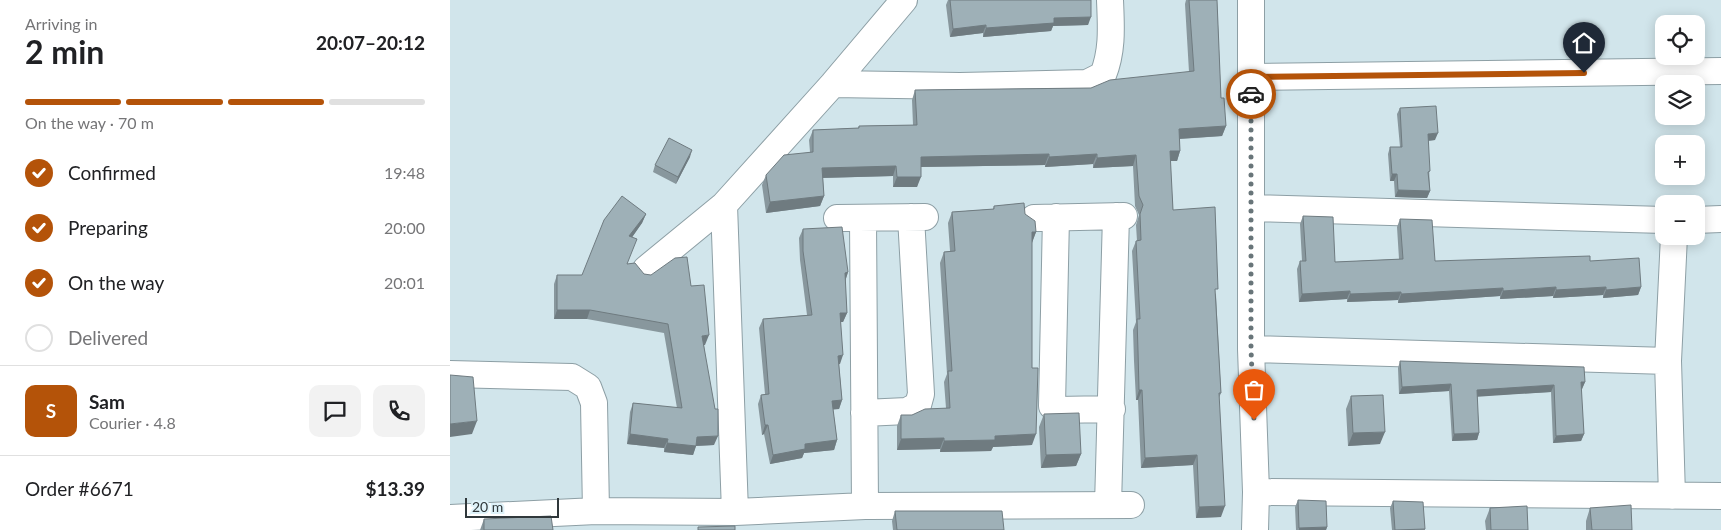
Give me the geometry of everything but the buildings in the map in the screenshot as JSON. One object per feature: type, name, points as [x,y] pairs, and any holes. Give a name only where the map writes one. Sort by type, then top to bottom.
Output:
[{"type":"street","points":[[646,269],[724,205],[833,84],[904,0]]},
{"type":"street","points":[[833,84],[960,86],[1087,83],[1103,75],[1108,62],[1111,47],[1110,0]]},
{"type":"street","points":[[1251,0],[1251,349],[1256,492],[1255,530]]},
{"type":"street","points":[[1251,77],[1721,71]]},
{"type":"street","points":[[724,205],[735,512]]},
{"type":"street","points":[[1251,208],[1655,220]]},
{"type":"street","points":[[450,518],[596,511],[735,512],[865,506],[1120,505],[1112,410],[1120,216],[1045,217],[1052,406],[1057,410],[1112,410]]},
{"type":"street","points":[[837,218],[918,217],[921,394],[918,405],[907,411],[864,413]]},
{"type":"street","points":[[863,219],[865,506]]},
{"type":"street","points":[[1705,220],[1721,219]]},
{"type":"street","points":[[1672,496],[1668,361],[1674,245]]},
{"type":"street","points":[[1251,349],[1668,361]]},
{"type":"street","points":[[450,374],[572,377],[588,387],[594,403],[596,511]]},
{"type":"street","points":[[1256,492],[1721,496]]},
{"type":"way so far","points":[[1251,94],[1251,349],[1254,420]]},
{"type":"route","points":[[1251,94],[1251,77],[1584,73]]}]
